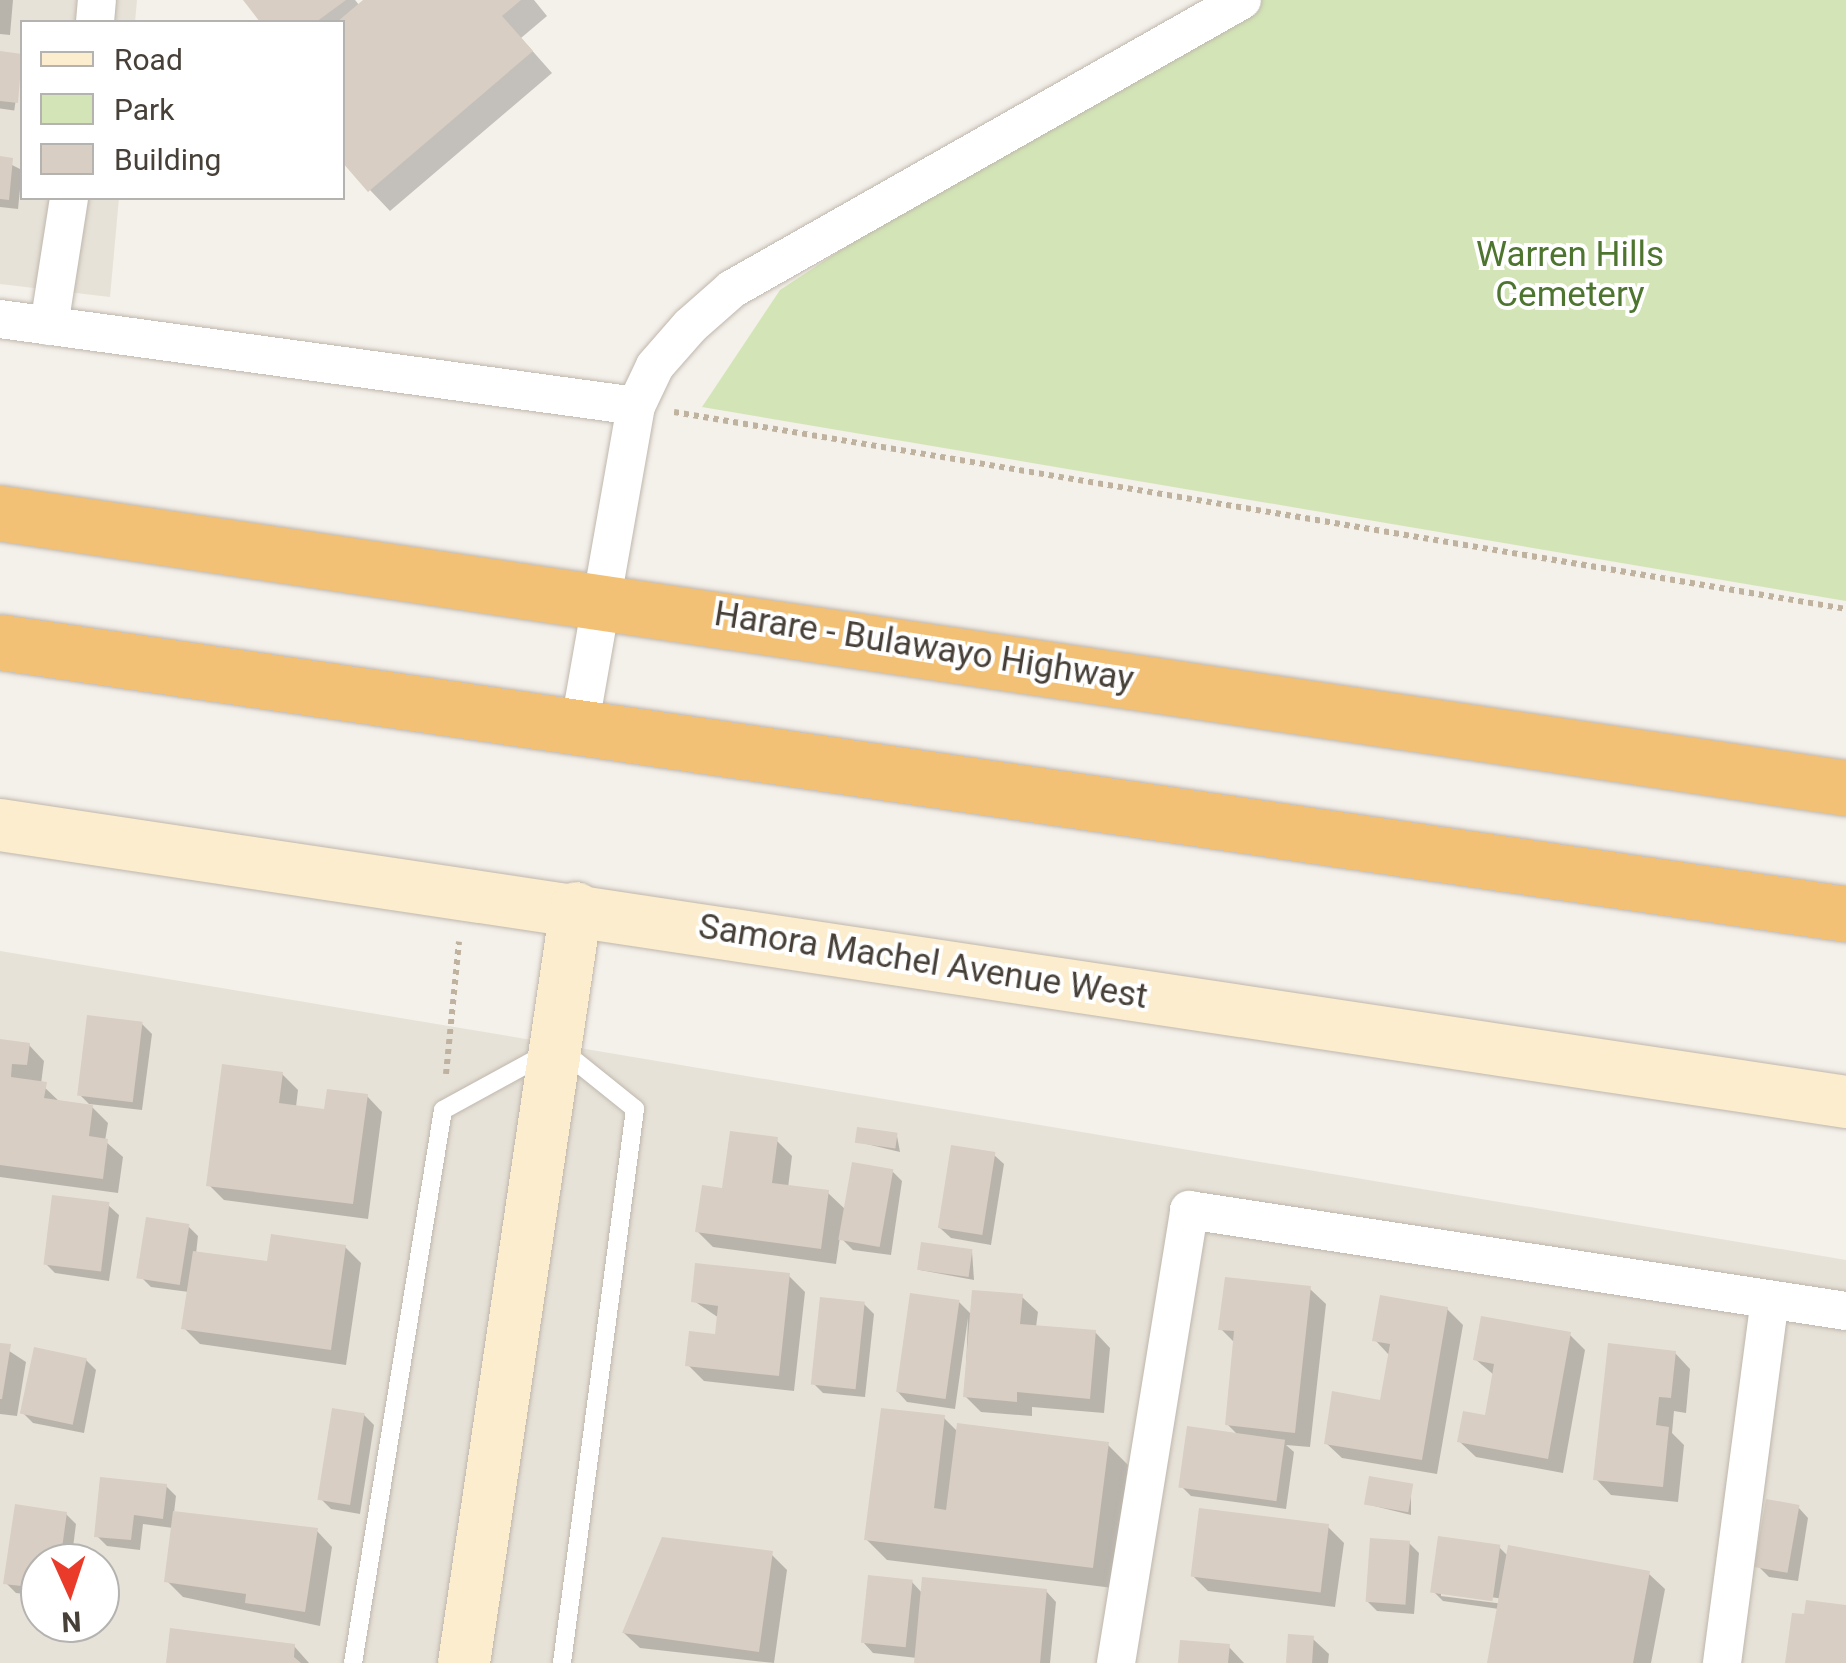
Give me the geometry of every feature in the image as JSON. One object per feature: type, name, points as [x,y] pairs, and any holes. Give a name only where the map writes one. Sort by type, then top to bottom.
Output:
[{"type":"highway","name":"Harare - Bulawayo Highway","points":[[0,513],[603,598],[1846,788]]},
{"type":"highway","points":[[0,642],[1846,914]]},
{"type":"street","points":[[579,729],[636,406],[655,366],[732,289],[1242,0]]},
{"type":"street","points":[[49,326],[69,200]]},
{"type":"street","points":[[0,319],[636,406]]},
{"type":"street","name":"Samora Machel Avenue West","points":[[0,825],[576,908],[1846,1102]]},
{"type":"street","points":[[464,1663],[576,908]]},
{"type":"street","points":[[1116,1663],[1189,1210],[1846,1311]]},
{"type":"street","points":[[1722,1663],[1770,1300]]},
{"type":"lane","points":[[353,1663],[443,1110],[558,1046],[635,1109],[562,1663]]},
{"type":"path","points":[[636,406],[1846,610]]},
{"type":"path","points":[[443,1110],[464,892]]},
{"type":"shaded area","points":[[0,0],[137,0],[135,20],[20,20],[20,200],[119,200],[110,297],[0,284]]},
{"type":"shaded area","points":[[0,951],[1846,1260],[1846,1663],[0,1663]]},
{"type":"green space","name":"Warren Hills Cemetery","points":[[1221,0],[1846,0],[1846,601],[702,407],[780,290]]},
{"type":"building","points":[[243,0],[346,0],[319,20],[258,20]]},
{"type":"building","points":[[363,0],[521,0],[502,16],[533,51],[368,192],[345,165],[345,20],[339,20]]},
{"type":"building","points":[[0,51],[20,54],[18,103],[0,101]]},
{"type":"building","points":[[0,156],[13,158],[9,200],[0,199]]},
{"type":"building","points":[[87,1015],[143,1022],[133,1102],[77,1095]]},
{"type":"building","points":[[0,1039],[30,1043],[27,1065],[12,1064],[11,1077],[47,1082],[44,1098],[93,1105],[89,1136],[108,1139],[103,1179],[0,1165]]},
{"type":"building","points":[[222,1064],[283,1072],[279,1103],[324,1109],[327,1089],[368,1094],[353,1204],[206,1186]]},
{"type":"building","points":[[857,1127],[898,1133],[895,1149],[855,1143]]},
{"type":"building","points":[[730,1131],[778,1137],[772,1183],[829,1190],[821,1249],[695,1232],[702,1185],[722,1188]]},
{"type":"building","points":[[951,1145],[995,1152],[982,1235],[938,1228]]},
{"type":"building","points":[[852,1162],[893,1169],[880,1247],[838,1240]]},
{"type":"building","points":[[52,1195],[110,1202],[101,1272],[43,1264]]},
{"type":"building","points":[[146,1217],[189,1224],[180,1285],[136,1278]]},
{"type":"building","points":[[271,1234],[346,1245],[331,1350],[181,1329],[193,1251],[267,1261]]},
{"type":"building","points":[[921,1242],[972,1249],[969,1277],[917,1270]]},
{"type":"building","points":[[695,1263],[790,1273],[779,1376],[685,1366],[689,1331],[715,1334],[718,1306],[691,1302]]},
{"type":"building","points":[[1225,1277],[1311,1286],[1295,1433],[1225,1425],[1234,1331],[1218,1330]]},
{"type":"building","points":[[972,1290],[1023,1294],[1020,1324],[1096,1330],[1090,1399],[1017,1392],[1017,1402],[963,1397]]},
{"type":"building","points":[[910,1293],[960,1300],[946,1399],[896,1392]]},
{"type":"building","points":[[1380,1295],[1448,1307],[1422,1460],[1324,1444],[1332,1391],[1380,1400],[1390,1344],[1372,1341]]},
{"type":"building","points":[[820,1297],[865,1302],[856,1389],[811,1385]]},
{"type":"building","points":[[1481,1316],[1571,1332],[1548,1459],[1457,1442],[1463,1411],[1485,1415],[1494,1364],[1473,1360]]},
{"type":"building","points":[[0,1343],[11,1344],[2,1399],[0,1399]]},
{"type":"building","points":[[1608,1343],[1676,1351],[1671,1398],[1659,1397],[1656,1425],[1669,1427],[1663,1487],[1593,1480]]},
{"type":"building","points":[[34,1347],[87,1358],[73,1425],[20,1414]]},
{"type":"building","points":[[332,1408],[365,1413],[350,1505],[317,1500]]},
{"type":"building","points":[[881,1408],[945,1415],[934,1508],[946,1510],[957,1423],[1109,1442],[1093,1568],[864,1540]]},
{"type":"building","points":[[1187,1426],[1285,1440],[1276,1501],[1178,1487]]},
{"type":"building","points":[[1369,1476],[1413,1484],[1408,1512],[1364,1505]]},
{"type":"building","points":[[100,1477],[167,1484],[163,1519],[134,1515],[131,1540],[94,1537]]},
{"type":"building","points":[[1766,1499],[1799,1505],[1788,1573],[1754,1567]]},
{"type":"building","points":[[15,1504],[67,1512],[63,1543],[20,1543],[20,1586],[3,1584]]},
{"type":"building","points":[[1199,1508],[1329,1524],[1321,1592],[1191,1576]]},
{"type":"building","points":[[173,1511],[318,1528],[305,1612],[245,1603],[246,1594],[164,1582]]},
{"type":"building","points":[[1438,1536],[1500,1545],[1492,1601],[1430,1592]]},
{"type":"building","points":[[662,1537],[773,1551],[759,1652],[622,1633]]},
{"type":"building","points":[[1370,1538],[1410,1541],[1405,1605],[1366,1602]]},
{"type":"building","points":[[1508,1545],[1650,1571],[1633,1663],[1487,1663]]},
{"type":"building","points":[[868,1575],[913,1580],[906,1647],[861,1643]]},
{"type":"building","points":[[922,1577],[1047,1589],[1040,1663],[914,1663]]},
{"type":"building","points":[[1806,1600],[1846,1605],[1846,1663],[1785,1663],[1792,1613],[1804,1614]]},
{"type":"building","points":[[170,1628],[295,1644],[294,1657],[301,1663],[166,1663]]},
{"type":"building","points":[[1288,1634],[1314,1636],[1312,1663],[1286,1663]]},
{"type":"building","points":[[1180,1640],[1230,1644],[1228,1663],[1178,1663]]}]
